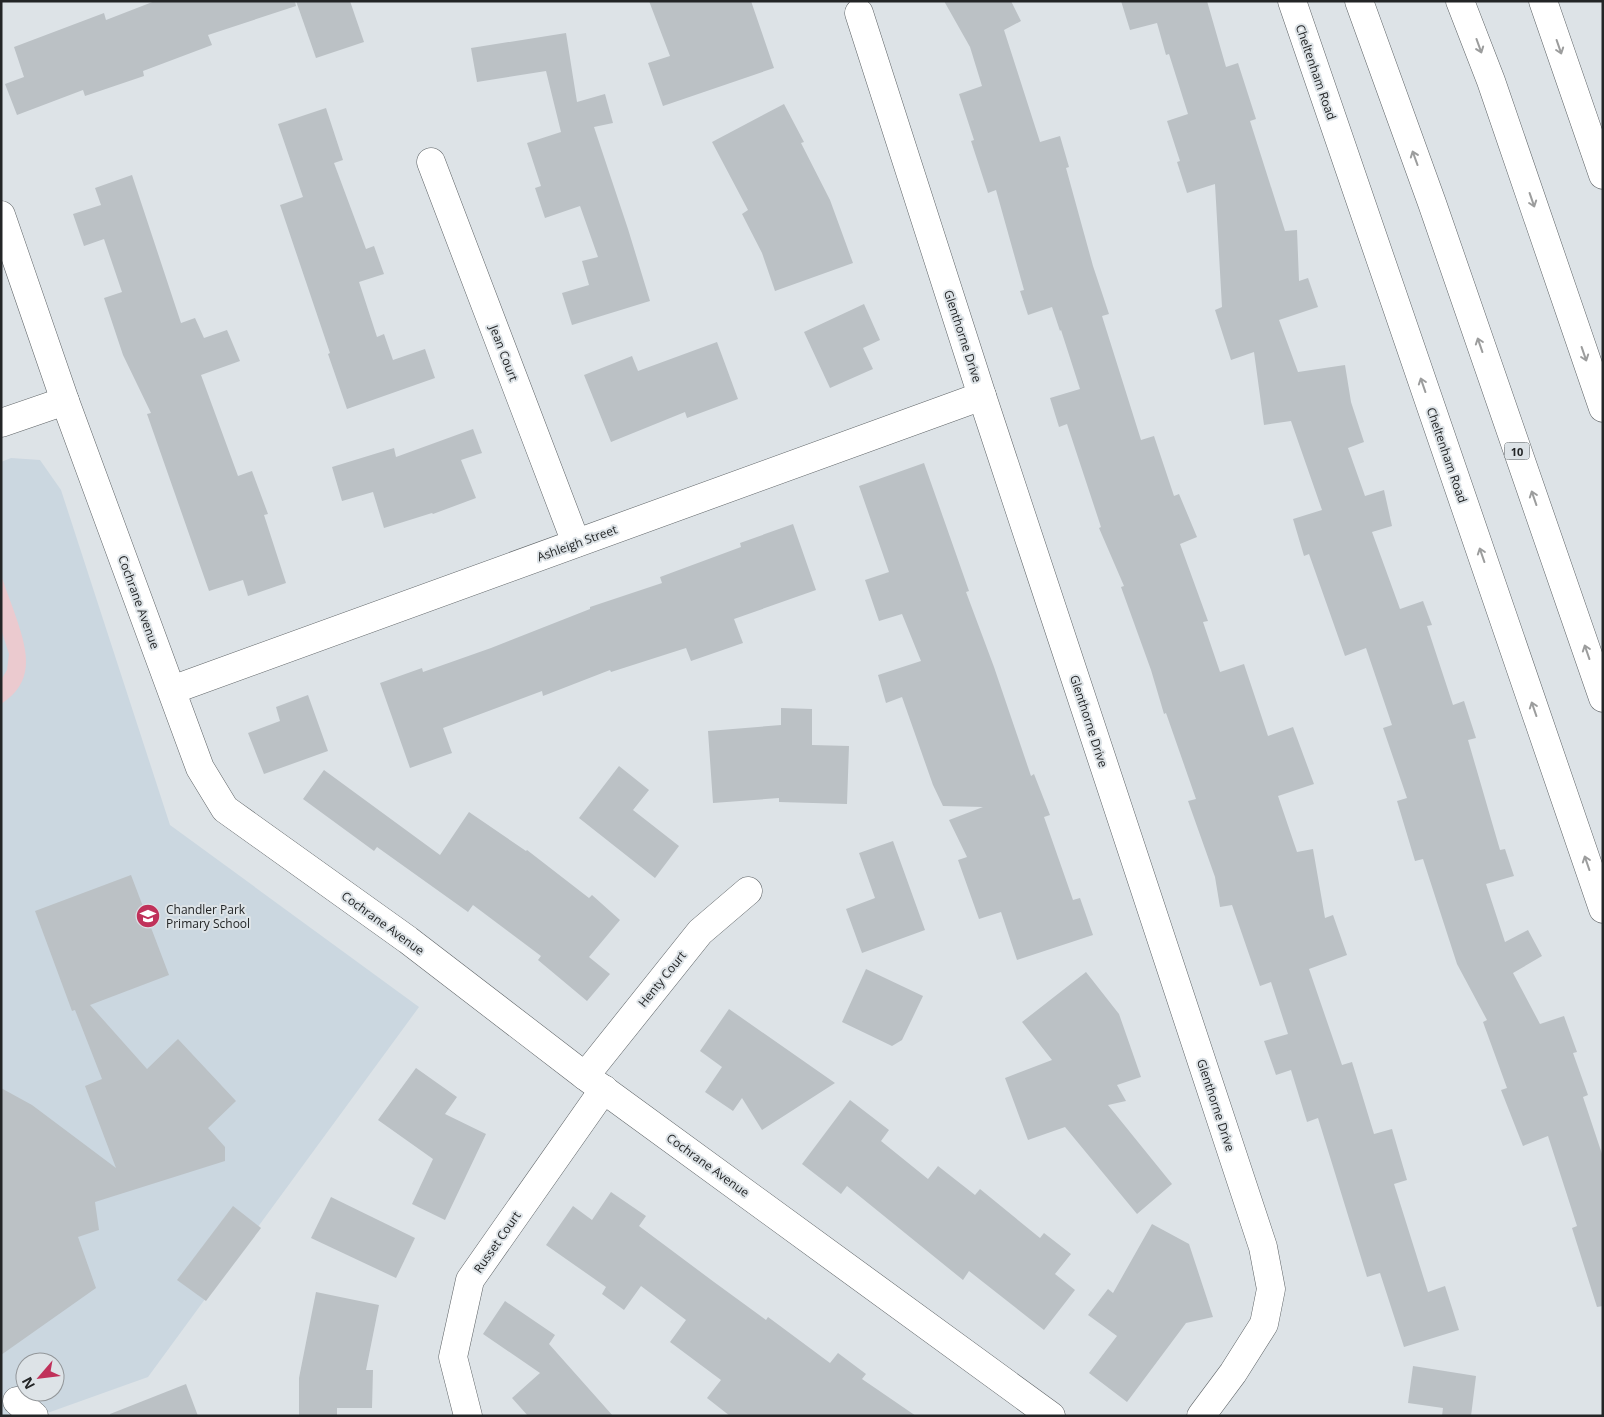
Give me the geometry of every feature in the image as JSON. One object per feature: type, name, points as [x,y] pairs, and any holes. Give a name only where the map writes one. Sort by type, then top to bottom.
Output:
[{"type":"street","name":"Cheltenham Road","points":[[1292,1],[1603,909]]},
{"type":"street","name":"10","points":[[1359,1],[1603,698]]},
{"type":"street","points":[[1460,1],[1491,81],[1603,408]]},
{"type":"street","points":[[1543,1],[1603,175]]},
{"type":"street","name":"Glenthorne Drive","points":[[859,13],[982,396],[1263,1247],[1271,1289],[1264,1324],[1233,1373],[1201,1416]]},
{"type":"street","name":"Jean Court","points":[[431,162],[576,543]]},
{"type":"street","name":"Cochrane Avenue","points":[[1,215],[65,401],[200,768],[225,809],[408,940],[594,1083],[1051,1416]]},
{"type":"street","name":"Ashleigh Street","points":[[172,690],[982,396]]},
{"type":"street","points":[[1,424],[65,401]]},
{"type":"street","name":"Henty Court","points":[[594,1083],[700,932],[748,891]]},
{"type":"street","name":"Russet Court","points":[[468,1416],[453,1356],[470,1280],[594,1083]]},
{"type":"shaded area","name":"Chandler Park Primary School","points":[[11,458],[40,460],[61,490],[170,825],[419,1007],[148,1377],[39,1416],[1,1416],[1,462]]},
{"type":"shaded area","points":[[1,575],[21,632],[26,655],[26,666],[19,686],[1,704],[1,680],[7,670],[9,654],[1,629]]},
{"type":"building","points":[[155,1],[295,1],[296,6],[208,35],[212,45],[143,71],[144,76],[85,96],[83,90],[17,115],[5,84],[24,77],[14,47],[104,13],[106,20]]},
{"type":"building","points":[[296,1],[350,1],[364,42],[316,58]]},
{"type":"building","points":[[649,1],[751,1],[774,68],[663,106],[648,63],[670,56]]},
{"type":"building","points":[[944,1],[1011,1],[1021,21],[1004,30],[1040,142],[1060,136],[1069,167],[1066,168],[1093,266],[1109,314],[1102,316],[1141,440],[1154,436],[1174,496],[1179,494],[1197,537],[1180,544],[1208,621],[1203,622],[1220,672],[1244,664],[1268,736],[1293,727],[1314,784],[1278,796],[1297,852],[1313,849],[1325,918],[1333,915],[1347,955],[1309,969],[1342,1065],[1352,1062],[1374,1134],[1392,1129],[1407,1180],[1394,1184],[1428,1292],[1445,1286],[1459,1330],[1404,1347],[1380,1273],[1367,1277],[1318,1118],[1307,1122],[1291,1070],[1276,1075],[1264,1041],[1288,1034],[1271,982],[1260,986],[1232,905],[1220,907],[1215,877],[1188,801],[1196,799],[1166,713],[1164,714],[1151,670],[1121,587],[1124,586],[1099,528],[1101,527],[1067,424],[1059,427],[1050,398],[1080,389],[1052,307],[1028,315],[1020,291],[1024,290],[996,190],[988,193],[971,141],[974,140],[959,94],[982,86],[970,47]]},
{"type":"building","points":[[1121,1],[1207,1],[1226,67],[1238,63],[1256,119],[1250,121],[1285,231],[1297,230],[1299,281],[1308,278],[1318,307],[1279,320],[1298,372],[1345,365],[1351,402],[1364,442],[1348,448],[1365,496],[1384,490],[1392,526],[1372,532],[1400,609],[1423,601],[1432,625],[1427,626],[1453,705],[1464,701],[1476,738],[1468,740],[1500,850],[1505,849],[1514,876],[1486,884],[1505,942],[1528,930],[1542,956],[1513,973],[1540,1024],[1564,1016],[1577,1052],[1573,1053],[1588,1095],[1583,1097],[1603,1157],[1603,1306],[1597,1307],[1572,1228],[1577,1226],[1548,1136],[1523,1146],[1501,1090],[1507,1088],[1483,1022],[1487,1020],[1457,964],[1423,859],[1415,861],[1397,801],[1407,798],[1383,728],[1392,725],[1366,648],[1345,656],[1309,554],[1304,556],[1293,519],[1322,510],[1291,421],[1264,425],[1254,352],[1231,360],[1215,310],[1222,307],[1215,184],[1187,193],[1177,162],[1180,161],[1167,121],[1188,114],[1169,54],[1166,55],[1157,23],[1130,30]]},
{"type":"building","points":[[566,33],[577,102],[605,94],[613,123],[594,127],[650,301],[572,325],[562,293],[589,285],[582,261],[598,257],[580,206],[545,218],[535,188],[541,186],[527,143],[561,132],[546,71],[477,82],[471,48]]},
{"type":"building","points":[[784,104],[804,142],[801,143],[830,200],[853,263],[775,291],[762,253],[742,214],[748,210],[712,142]]},
{"type":"building","points":[[326,108],[343,160],[334,163],[366,249],[374,246],[384,274],[359,282],[377,337],[384,334],[393,360],[425,349],[435,378],[347,409],[280,205],[303,197],[278,124]]},
{"type":"building","points":[[132,175],[181,323],[195,318],[204,338],[227,330],[240,361],[201,375],[238,476],[252,471],[268,514],[264,515],[286,583],[248,596],[243,580],[209,591],[147,414],[151,413],[123,355],[104,298],[122,292],[104,239],[84,246],[73,214],[101,205],[95,188]]},
{"type":"building","points":[[864,304],[880,340],[863,348],[873,369],[830,388],[804,332]]},
{"type":"building","points":[[717,342],[738,399],[687,418],[685,412],[611,442],[584,375],[632,356],[638,371]]},
{"type":"building","points":[[473,429],[482,453],[461,460],[476,498],[433,514],[384,528],[373,492],[342,501],[332,467],[394,448],[396,457]]},
{"type":"building","points":[[924,463],[969,591],[966,592],[1031,776],[1034,774],[1050,815],[1044,817],[1073,900],[1080,898],[1093,935],[1017,960],[1001,912],[979,919],[958,860],[967,857],[949,820],[983,807],[943,806],[933,785],[902,697],[886,703],[878,675],[921,661],[902,614],[879,621],[865,580],[889,572],[859,486]]},
{"type":"building","points":[[793,524],[816,590],[734,619],[743,643],[691,661],[686,648],[611,672],[610,670],[543,696],[542,691],[443,728],[452,753],[410,768],[380,683],[422,668],[423,672],[491,648],[590,609],[590,607],[662,583],[660,577],[741,547],[740,543]]},
{"type":"building","points":[[308,695],[328,751],[264,774],[248,733],[280,721],[276,707]]},
{"type":"building","points":[[781,708],[812,709],[812,745],[849,746],[847,804],[779,802],[779,798],[713,803],[708,731],[781,725]]},
{"type":"building","points":[[619,766],[649,790],[633,810],[679,846],[655,878],[579,818]]},
{"type":"building","points":[[324,770],[440,855],[469,812],[527,850],[589,898],[592,895],[620,920],[589,957],[610,974],[587,1001],[538,960],[541,956],[473,905],[468,912],[377,847],[374,851],[303,799]]},
{"type":"building","points":[[893,841],[925,930],[862,953],[846,909],[875,898],[859,853]]},
{"type":"building","points":[[131,875],[169,975],[90,1005],[147,1069],[178,1039],[236,1101],[208,1128],[225,1147],[225,1161],[95,1202],[99,1230],[78,1237],[96,1288],[1,1355],[1,1088],[32,1105],[116,1168],[85,1086],[102,1079],[75,1010],[72,1011],[35,911]]},
{"type":"building","points":[[866,969],[923,996],[902,1040],[892,1046],[842,1022]]},
{"type":"building","points":[[1086,972],[1119,1014],[1141,1077],[1117,1085],[1126,1101],[1108,1105],[1172,1184],[1137,1214],[1065,1127],[1028,1140],[1005,1078],[1052,1060],[1022,1022]]},
{"type":"building","points":[[729,1009],[835,1083],[762,1130],[742,1098],[733,1111],[705,1092],[722,1067],[700,1051]]},
{"type":"building","points":[[416,1068],[457,1097],[445,1114],[486,1134],[445,1220],[412,1204],[433,1159],[378,1120]]},
{"type":"building","points":[[850,1100],[889,1130],[881,1141],[928,1179],[938,1166],[975,1195],[980,1189],[1040,1238],[1044,1233],[1071,1254],[1055,1274],[1075,1290],[1044,1330],[969,1271],[963,1280],[847,1186],[841,1194],[802,1164]]},
{"type":"building","points":[[611,1192],[646,1216],[639,1226],[714,1282],[766,1320],[768,1317],[830,1363],[838,1353],[866,1374],[862,1379],[916,1416],[730,1416],[707,1398],[721,1380],[670,1342],[686,1320],[641,1286],[624,1310],[602,1294],[606,1287],[546,1245],[573,1206],[592,1220]]},
{"type":"building","points":[[331,1197],[415,1238],[396,1278],[311,1238]]},
{"type":"building","points":[[233,1206],[261,1228],[206,1301],[177,1280]]},
{"type":"building","points":[[1152,1224],[1189,1244],[1213,1317],[1186,1323],[1127,1402],[1089,1373],[1117,1336],[1088,1315],[1108,1289],[1113,1293]]},
{"type":"building","points":[[316,1292],[379,1305],[366,1370],[373,1370],[372,1408],[337,1408],[337,1416],[299,1416],[299,1378]]},
{"type":"building","points":[[505,1301],[555,1335],[549,1344],[613,1416],[528,1416],[512,1398],[540,1373],[483,1334]]},
{"type":"building","points":[[1413,1366],[1476,1376],[1471,1416],[1442,1416],[1443,1408],[1408,1403]]},
{"type":"building","points":[[186,1384],[198,1416],[110,1416],[110,1414]]},
{"type":"place","name":"Chandler Park Primary School","points":[[148,916]]}]
